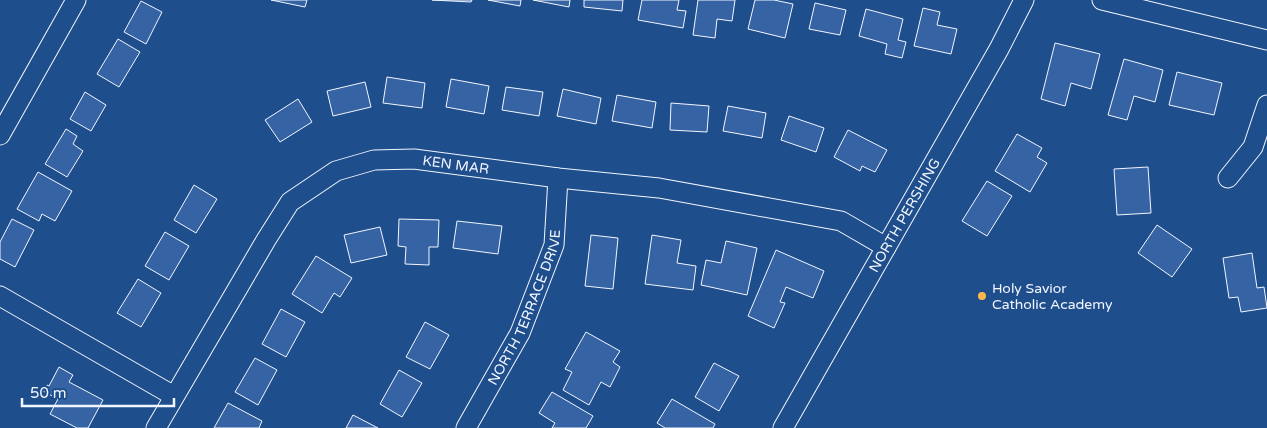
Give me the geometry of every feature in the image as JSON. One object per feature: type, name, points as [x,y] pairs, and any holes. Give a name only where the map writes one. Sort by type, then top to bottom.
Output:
[{"type":"street","points":[[0,135],[76,0]]},
{"type":"street","name":"NORTH PERSHING","points":[[782,428],[999,49],[1024,0]]},
{"type":"street","points":[[1102,0],[1267,40]]},
{"type":"street","points":[[1228,178],[1253,147],[1267,105]]},
{"type":"street","name":"KEN MAR","points":[[156,428],[290,202],[336,171],[374,160],[414,159],[558,178],[659,188],[841,221],[886,247]]},
{"type":"street","name":"NORTH TERRACE DRIVE","points":[[466,428],[520,333],[554,245],[558,178]]},
{"type":"street","points":[[0,296],[174,396]]},
{"type":"building","points":[[271,0],[307,0],[305,7]]},
{"type":"building","points":[[432,0],[472,0],[471,2]]},
{"type":"building","points":[[488,0],[521,0],[520,6]]},
{"type":"building","points":[[533,0],[570,0],[569,7]]},
{"type":"building","points":[[584,0],[623,0],[622,11],[584,7]]},
{"type":"building","points":[[642,0],[679,0],[677,10],[686,11],[683,28],[638,20]]},
{"type":"building","points":[[698,0],[735,0],[732,21],[717,19],[715,38],[693,35]]},
{"type":"building","points":[[755,0],[774,0],[793,4],[785,38],[748,29]]},
{"type":"building","points":[[141,1],[162,12],[146,44],[124,32]]},
{"type":"building","points":[[815,3],[846,10],[840,35],[809,29]]},
{"type":"building","points":[[923,8],[940,12],[937,25],[957,29],[951,54],[914,46]]},
{"type":"building","points":[[866,9],[903,19],[898,40],[906,42],[902,58],[885,54],[887,44],[859,36]]},
{"type":"building","points":[[118,39],[140,52],[119,87],[97,74]]},
{"type":"building","points":[[1055,43],[1100,54],[1091,89],[1071,83],[1065,106],[1041,99]]},
{"type":"building","points":[[1124,59],[1163,70],[1155,102],[1134,96],[1127,120],[1108,115]]},
{"type":"building","points":[[1177,72],[1222,83],[1214,115],[1169,105]]},
{"type":"building","points":[[387,77],[425,83],[422,108],[383,103]]},
{"type":"building","points":[[451,79],[489,86],[484,114],[446,107]]},
{"type":"building","points":[[365,82],[371,107],[333,116],[327,91]]},
{"type":"building","points":[[506,87],[543,92],[539,116],[502,110]]},
{"type":"building","points":[[563,89],[601,98],[596,124],[557,116]]},
{"type":"building","points":[[85,92],[106,105],[91,131],[70,119]]},
{"type":"building","points":[[617,95],[656,102],[652,128],[612,121]]},
{"type":"building","points":[[298,99],[312,122],[280,142],[265,120]]},
{"type":"building","points":[[671,103],[709,106],[707,132],[670,130]]},
{"type":"building","points":[[728,106],[766,113],[762,138],[723,131]]},
{"type":"building","points":[[789,116],[824,128],[816,152],[781,140]]},
{"type":"building","points":[[66,129],[77,136],[73,144],[83,151],[67,177],[45,164]]},
{"type":"building","points":[[848,130],[887,150],[875,172],[862,166],[860,171],[834,157]]},
{"type":"building","points":[[1017,134],[1042,148],[1037,157],[1047,163],[1030,192],[995,171]]},
{"type":"building","points":[[1148,167],[1151,213],[1117,215],[1114,169]]},
{"type":"building","points":[[38,172],[72,191],[55,221],[42,214],[39,221],[17,209]]},
{"type":"building","points":[[987,181],[1012,196],[987,236],[962,221]]},
{"type":"building","points":[[194,185],[217,199],[196,233],[174,220]]},
{"type":"building","points":[[12,219],[34,230],[15,267],[0,259],[0,242]]},
{"type":"building","points":[[399,219],[439,220],[438,247],[429,247],[429,265],[405,264],[406,247],[398,246]]},
{"type":"building","points":[[457,221],[502,226],[498,254],[453,248]]},
{"type":"building","points":[[1157,225],[1192,249],[1172,277],[1138,253]]},
{"type":"building","points":[[380,227],[387,255],[351,263],[344,235]]},
{"type":"building","points":[[165,232],[189,246],[169,280],[145,266]]},
{"type":"building","points":[[591,235],[618,238],[613,289],[585,286]]},
{"type":"building","points":[[652,235],[681,240],[677,263],[696,266],[693,290],[645,284]]},
{"type":"building","points":[[726,241],[757,248],[747,295],[701,285],[706,260],[721,263]]},
{"type":"building","points":[[776,250],[824,271],[813,298],[786,287],[780,302],[785,303],[774,328],[748,316]]},
{"type":"building","points":[[1252,253],[1257,288],[1264,287],[1267,308],[1241,312],[1238,297],[1229,298],[1223,258]]},
{"type":"building","points":[[316,256],[352,278],[340,297],[334,293],[322,313],[292,294]]},
{"type":"building","points":[[138,279],[161,293],[141,327],[117,313]]},
{"type":"building","points":[[281,309],[305,322],[286,357],[262,344]]},
{"type":"building","points":[[425,322],[449,335],[430,369],[406,357]]},
{"type":"building","points":[[586,332],[620,351],[613,362],[620,367],[610,387],[601,382],[589,405],[563,390],[572,372],[565,369]]},
{"type":"building","points":[[255,358],[277,370],[258,405],[235,392]]},
{"type":"building","points":[[714,363],[739,376],[719,411],[695,397]]},
{"type":"building","points":[[59,367],[73,375],[69,382],[103,400],[88,428],[77,428],[50,414],[58,399],[43,391],[47,385],[49,386]]},
{"type":"building","points":[[399,370],[422,383],[402,417],[380,404]]},
{"type":"building","points":[[552,392],[593,416],[586,428],[552,428],[555,423],[539,413]]},
{"type":"building","points":[[672,399],[715,424],[713,428],[665,428],[657,423]]},
{"type":"building","points":[[228,403],[262,421],[259,428],[214,428]]},
{"type":"building","points":[[353,415],[378,428],[346,428]]},
{"type":"place","name":"Holy Savior Catholic Academy","points":[[982,296]]}]
